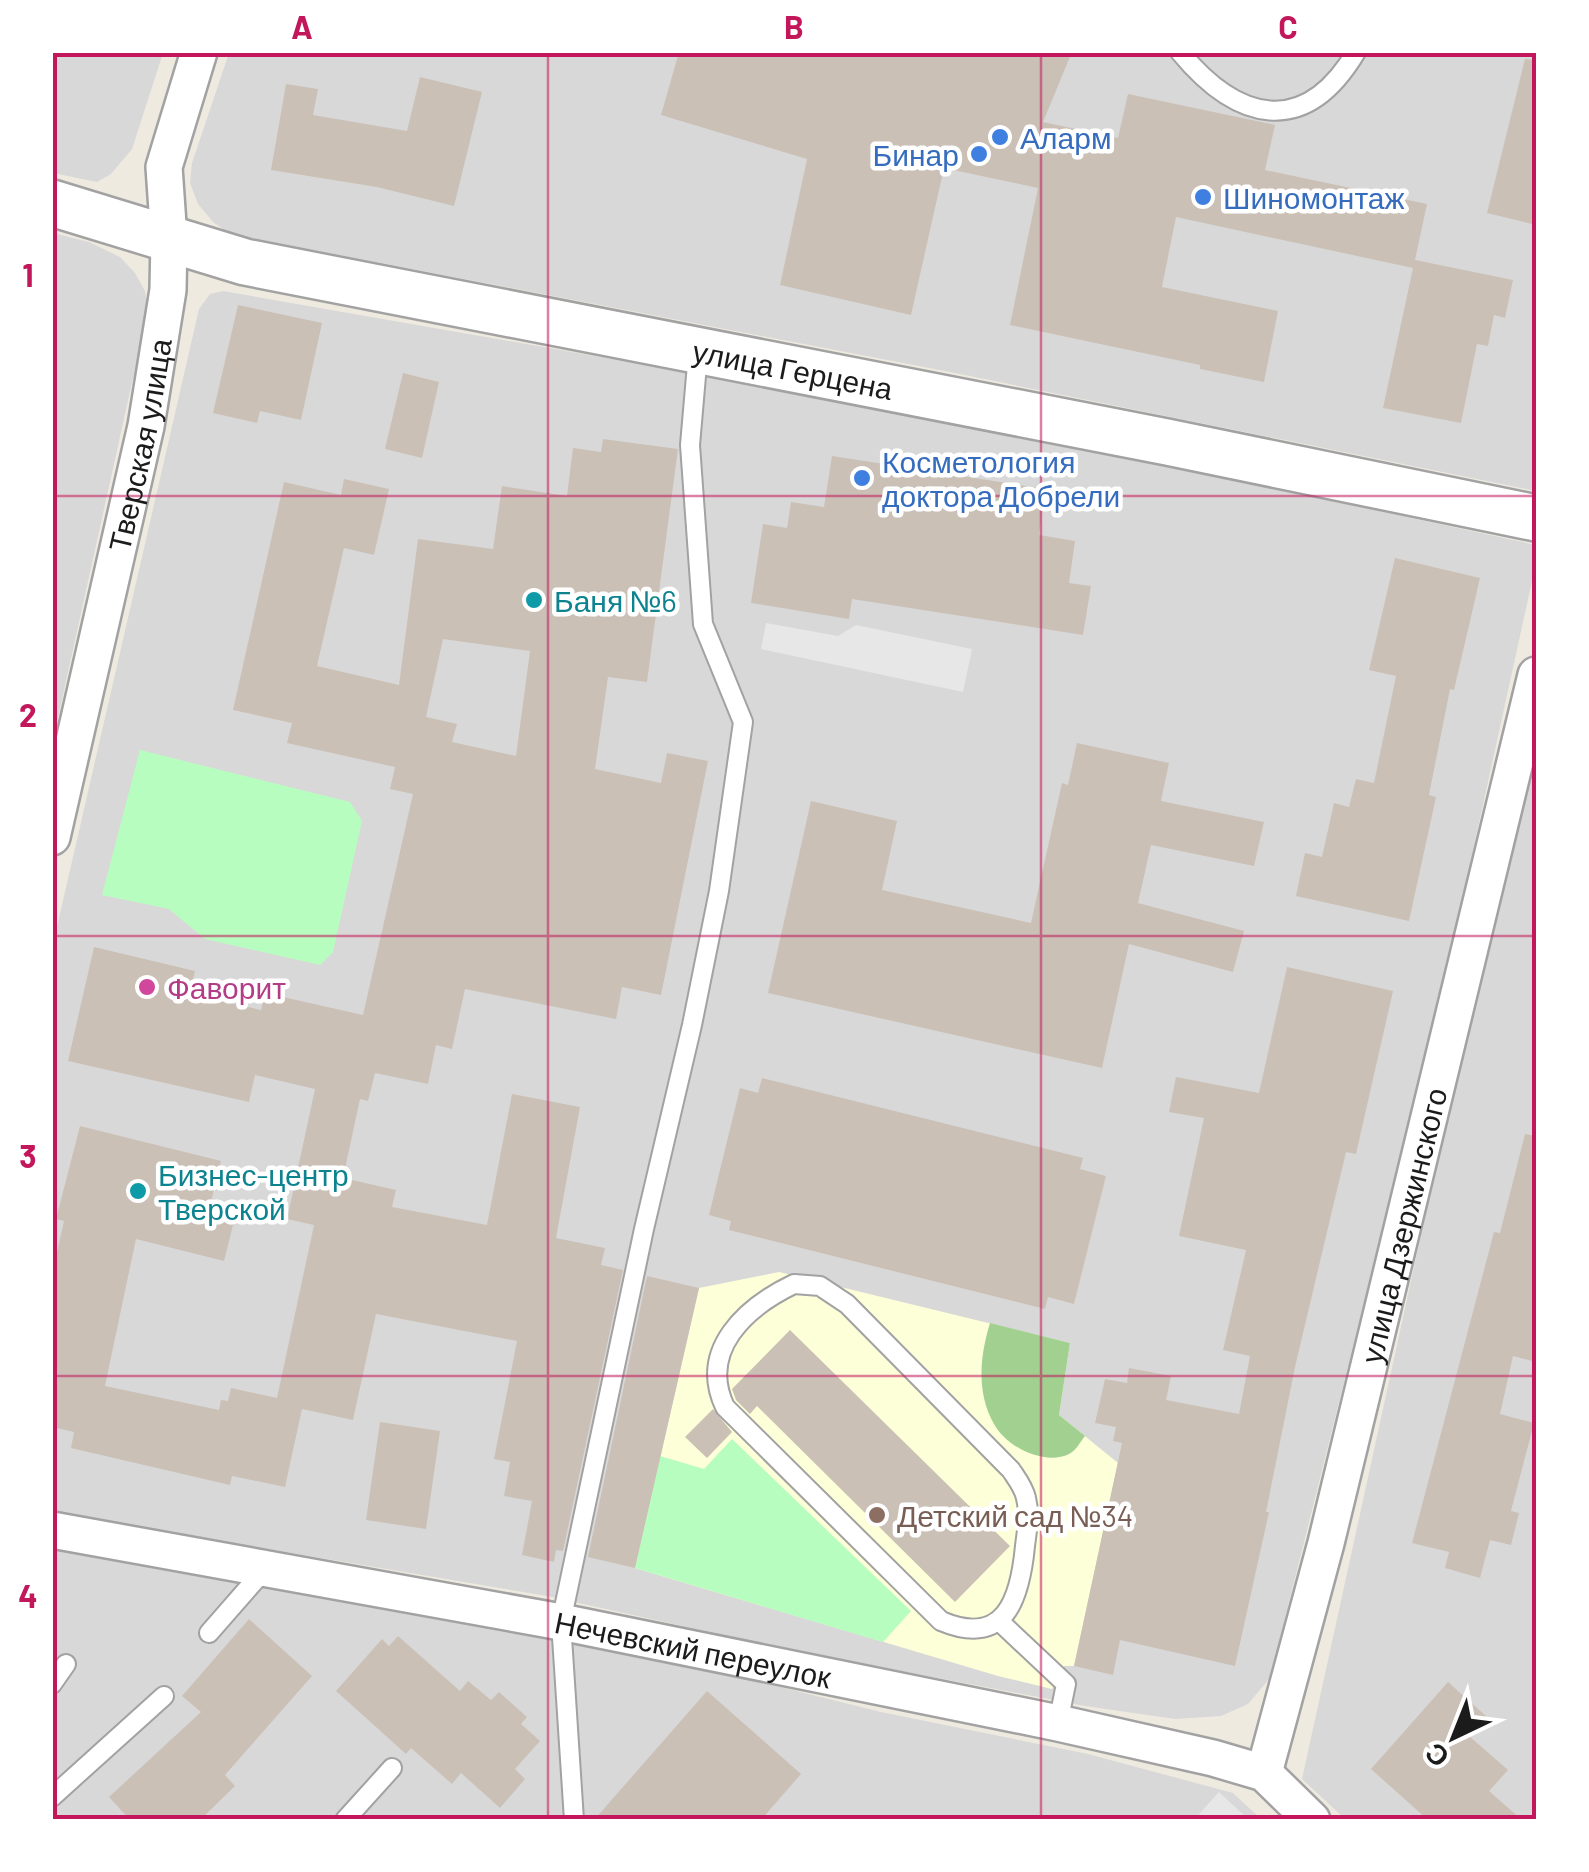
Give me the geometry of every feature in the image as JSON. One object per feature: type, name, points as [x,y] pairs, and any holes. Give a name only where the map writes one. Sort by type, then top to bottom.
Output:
[{"type":"street","name":"Тверская улица","points":[[52,837],[146,426],[168,290],[164,167],[200,52]]},
{"type":"street","name":"улица Герцена","points":[[52,203],[246,262],[1536,518]]},
{"type":"street","name":"улица Дзержинского","points":[[1264,1773],[1326,1544],[1536,675]]},
{"type":"street","name":"Нечевский переулок","points":[[52,1530],[561,1622],[1058,1723],[1264,1773]]},
{"type":"street","points":[[1264,1773],[1312,1820]]},
{"type":"lane","points":[[1180,52],[1208,84],[1234,103],[1266,111],[1290,110],[1320,97],[1342,76],[1356,52]]},
{"type":"lane","points":[[574,1820],[561,1622],[644,1229],[696,1006],[719,891],[743,722],[703,624],[690,444],[698,350]]},
{"type":"lane","points":[[794,1284],[820,1286],[847,1304],[1011,1470],[1026,1494],[1028,1514],[1022,1579],[1012,1606],[1000,1621],[981,1630],[961,1629],[941,1621],[724,1407],[714,1373],[720,1351],[764,1299],[794,1284]]},
{"type":"lane","points":[[209,1632],[266,1568]]},
{"type":"lane","points":[[1000,1621],[1066,1684],[1058,1723]]},
{"type":"lane","points":[[52,1684],[66,1664]]},
{"type":"lane","points":[[52,1797],[164,1696]]},
{"type":"lane","points":[[345,1820],[392,1768]]},
{"type":"shaded area","points":[[52,53],[163,53],[132,149],[111,174],[97,182],[53,173]]},
{"type":"shaded area","points":[[229,53],[1536,53],[1536,491],[955,373],[230,234],[198,204],[190,183],[192,163]]},
{"type":"shaded area","points":[[53,233],[89,242],[120,257],[145,291],[148,310],[53,740]]},
{"type":"shaded area","points":[[223,291],[949,418],[1536,545],[1536,563],[1445,978],[1270,1678],[1248,1704],[1221,1716],[1175,1719],[1085,1706],[786,1649],[547,1596],[53,1513],[53,944],[199,309],[210,294]]},
{"type":"shaded area","points":[[766,623],[838,636],[856,625],[972,649],[963,692],[761,649]]},
{"type":"shaded area","points":[[1536,726],[1536,1819],[1345,1819],[1302,1779]]},
{"type":"shaded area","name":"Детский сад №34","points":[[779,1272],[1070,1343],[1059,1415],[1118,1463],[1074,1666],[1064,1666],[1052,1689],[635,1568],[699,1288]]},
{"type":"shaded area","points":[[52,1549],[542,1628],[881,1712],[1088,1754],[1233,1793],[1261,1819],[53,1819]]},
{"type":"shaded area","points":[[1219,1792],[1248,1819],[1205,1819],[1199,1814]]},
{"type":"green space","points":[[140,750],[350,802],[362,821],[333,952],[320,965],[205,939],[169,909],[102,895]]},
{"type":"green space","points":[[990,1323],[1070,1343],[1059,1415],[1085,1436],[1071,1453],[1049,1458],[1027,1452],[1007,1440],[994,1424],[984,1399],[981,1374]]},
{"type":"green space","points":[[732,1439],[911,1611],[883,1642],[635,1568],[660,1456],[704,1469]]},
{"type":"building","points":[[679,52],[1072,52],[1043,122],[1118,138],[1128,94],[1275,125],[1265,170],[1427,204],[1415,260],[1513,280],[1505,318],[1494,315],[1488,346],[1477,344],[1461,423],[1383,408],[1413,268],[1176,217],[1162,287],[1278,311],[1264,382],[1010,325],[1038,188],[944,168],[911,315],[780,285],[807,159],[661,115]]},
{"type":"building","points":[[1525,59],[1536,60],[1536,225],[1487,213]]},
{"type":"building","points":[[420,77],[482,92],[454,206],[377,187],[271,170],[286,84],[318,89],[313,115],[407,131]]},
{"type":"building","points":[[238,305],[322,323],[301,420],[260,411],[257,423],[213,413]]},
{"type":"building","points":[[403,373],[439,382],[422,458],[385,449]]},
{"type":"building","points":[[603,439],[678,449],[647,682],[608,677],[595,769],[661,783],[667,753],[708,761],[661,995],[622,987],[616,1019],[465,989],[452,1049],[436,1045],[428,1084],[375,1073],[368,1101],[360,1099],[343,1178],[396,1190],[392,1207],[487,1225],[512,1094],[580,1107],[556,1238],[605,1248],[601,1265],[623,1270],[563,1551],[556,1550],[554,1562],[522,1555],[532,1501],[504,1496],[510,1462],[494,1459],[517,1341],[376,1314],[353,1420],[302,1409],[285,1487],[232,1476],[230,1485],[71,1448],[74,1432],[52,1427],[52,1275],[64,1221],[56,1219],[80,1126],[221,1161],[209,1210],[235,1217],[224,1261],[136,1239],[105,1386],[219,1410],[221,1400],[228,1401],[231,1388],[277,1398],[314,1225],[287,1219],[315,1089],[255,1075],[249,1102],[68,1061],[94,947],[195,971],[190,994],[261,1010],[265,993],[363,1015],[413,794],[390,789],[395,767],[287,743],[292,723],[233,710],[284,482],[341,495],[344,479],[389,489],[374,555],[344,548],[317,666],[399,685],[418,539],[493,549],[502,486],[567,496],[573,448],[601,452]],"holes":[[[443,639],[530,651],[516,756],[452,742],[457,724],[426,717]]]},
{"type":"building","points":[[832,456],[1045,489],[1039,535],[1075,541],[1069,583],[1091,586],[1083,635],[852,599],[849,619],[751,603],[763,524],[787,528],[791,502],[824,507]]},
{"type":"building","points":[[1395,558],[1480,578],[1454,690],[1450,689],[1429,795],[1436,797],[1409,921],[1296,896],[1305,853],[1322,857],[1334,803],[1349,807],[1356,779],[1374,783],[1396,676],[1369,670]]},
{"type":"building","points":[[1077,743],[1169,763],[1161,801],[1264,822],[1254,866],[1151,845],[1138,903],[1244,931],[1233,972],[1129,944],[1102,1068],[768,993],[811,801],[897,821],[882,890],[1031,923],[1062,783],[1068,785]]},
{"type":"building","points":[[1287,967],[1393,991],[1356,1154],[1346,1152],[1295,1367],[1269,1512],[1235,1666],[1120,1640],[1113,1675],[1074,1666],[1122,1443],[1113,1441],[1116,1427],[1095,1423],[1105,1379],[1127,1383],[1129,1368],[1171,1376],[1166,1400],[1239,1414],[1250,1356],[1223,1350],[1246,1250],[1179,1236],[1204,1118],[1169,1112],[1176,1077],[1259,1093]]},
{"type":"building","points":[[762,1078],[1083,1158],[1080,1169],[1106,1176],[1074,1304],[1048,1297],[1045,1309],[729,1230],[731,1221],[709,1215],[740,1088],[758,1093]]},
{"type":"building","points":[[1525,1134],[1536,1136],[1536,1362],[1513,1356],[1500,1414],[1534,1423],[1511,1511],[1519,1513],[1511,1545],[1490,1540],[1480,1578],[1445,1568],[1449,1552],[1412,1543],[1494,1232],[1500,1233]]},
{"type":"building","points":[[647,1276],[699,1288],[635,1568],[588,1557]]},
{"type":"building","points":[[790,1330],[1010,1546],[955,1602],[757,1406],[750,1414],[736,1400],[732,1389]]},
{"type":"building","points":[[713,1409],[732,1432],[707,1458],[685,1437]]},
{"type":"building","points":[[380,1422],[440,1431],[426,1529],[366,1520]]},
{"type":"building","points":[[249,1619],[312,1676],[225,1775],[235,1786],[200,1820],[130,1820],[109,1797],[201,1712],[182,1696]]},
{"type":"building","points":[[398,1636],[460,1691],[468,1681],[491,1700],[499,1692],[527,1717],[521,1724],[540,1741],[515,1769],[525,1779],[500,1808],[461,1773],[452,1784],[411,1748],[406,1754],[336,1691],[382,1639],[389,1646]]},
{"type":"building","points":[[1448,1682],[1486,1716],[1469,1736],[1508,1770],[1489,1791],[1522,1820],[1428,1820],[1371,1769]]},
{"type":"building","points":[[707,1691],[801,1774],[761,1820],[594,1820]]},
{"type":"place","name":"Аларм","points":[[1000,137]]},
{"type":"place","name":"Бинар","points":[[979,154]]},
{"type":"place","name":"Шиномонтаж","points":[[1203,197]]},
{"type":"place","name":"Косметология доктора Добрели","points":[[862,478]]},
{"type":"place","name":"Баня №6","points":[[534,600]]},
{"type":"place","name":"Фаворит","points":[[147,987]]},
{"type":"place","name":"Бизнес-центр Тверской","points":[[138,1191]]},
{"type":"place","name":"Детский сад №34","points":[[877,1515]]}]
